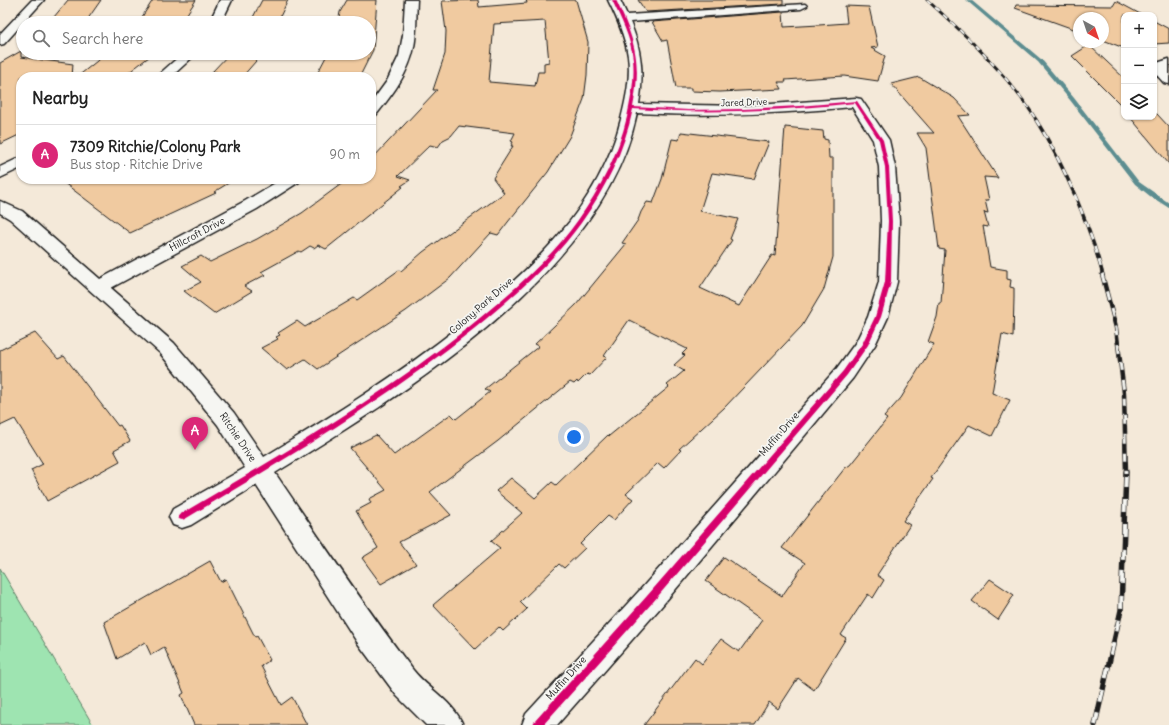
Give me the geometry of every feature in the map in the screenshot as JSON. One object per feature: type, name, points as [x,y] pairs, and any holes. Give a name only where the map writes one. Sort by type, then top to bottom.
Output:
[{"type":"street","points":[[23,16],[38,0]]},
{"type":"street","points":[[218,16],[226,0]]},
{"type":"street","points":[[376,105],[396,77],[404,61],[408,46],[410,0]]},
{"type":"street","name":"Colony Park Drive","points":[[182,517],[384,393],[404,379],[455,341],[507,298],[542,264],[575,227],[602,188],[619,152],[631,108],[635,81],[633,49],[623,19],[614,0]]},
{"type":"street","points":[[623,19],[801,6]]},
{"type":"street","points":[[0,41],[16,24]]},
{"type":"street","points":[[169,72],[183,60]]},
{"type":"street","points":[[1169,63],[1162,66],[1162,73],[1169,80]]},
{"type":"street","name":"Jared Drive","points":[[631,108],[732,112],[814,107],[856,102]]},
{"type":"street","name":"Muffin Drive","points":[[537,725],[650,598],[840,379],[865,345],[878,317],[888,282],[890,221],[887,167],[881,140],[856,102]]},
{"type":"street","points":[[0,173],[16,165]]},
{"type":"street","name":"Hillcroft Drive","points":[[99,287],[251,205],[285,184]]},
{"type":"street","name":"Ritchie Drive","points":[[0,206],[16,215],[167,348],[226,419],[367,632],[407,686],[448,725]]},
{"type":"green space","points":[[0,568],[93,725],[0,725]]},
{"type":"building","points":[[68,0],[101,0],[90,16],[55,16]]},
{"type":"building","points":[[153,0],[196,0],[186,16],[143,16]]},
{"type":"building","points":[[262,0],[288,0],[280,16],[254,16]]},
{"type":"building","points":[[347,0],[377,0],[376,16],[339,16]]},
{"type":"building","points":[[478,0],[479,7],[527,3],[526,0],[576,0],[588,42],[587,75],[584,99],[570,136],[548,172],[498,235],[491,233],[450,278],[406,311],[318,369],[305,359],[287,370],[261,348],[278,339],[276,337],[280,335],[278,333],[297,321],[305,327],[354,298],[357,300],[399,270],[401,271],[423,252],[504,193],[493,178],[513,146],[511,146],[513,142],[511,141],[515,133],[459,126],[451,136],[443,140],[438,147],[430,145],[398,176],[410,180],[401,186],[403,187],[326,249],[318,245],[314,248],[310,246],[261,272],[265,275],[244,286],[252,291],[214,314],[184,291],[201,282],[182,266],[201,256],[210,262],[257,239],[302,213],[341,184],[376,184],[376,155],[437,90],[433,90],[445,54],[446,31],[442,1]],"holes":[[[545,21],[549,62],[544,63],[544,72],[538,72],[535,86],[489,82],[494,24]]]},
{"type":"building","points":[[638,0],[783,0],[783,4],[646,12]]},
{"type":"building","points":[[1116,1],[1136,12],[1121,12],[1121,47],[1109,42],[1109,12],[1073,12],[1073,29],[1015,8],[1016,5],[1113,6]]},
{"type":"building","points":[[845,6],[869,7],[878,47],[871,48],[885,56],[878,81],[844,76],[785,80],[786,82],[778,82],[782,89],[720,92],[691,91],[691,88],[676,88],[667,40],[663,41],[652,22],[783,12],[784,27],[847,23]]},
{"type":"building","points":[[1157,23],[1169,29],[1169,43],[1157,44]]},
{"type":"building","points":[[1084,48],[1092,48],[1121,75],[1121,105],[1072,56]]},
{"type":"building","points":[[16,54],[16,60],[43,60],[73,64],[72,72],[16,72],[16,136],[0,144],[0,63]]},
{"type":"building","points":[[98,60],[145,60],[129,72],[83,72]]},
{"type":"building","points":[[223,60],[257,60],[246,72],[212,72]]},
{"type":"building","points":[[324,60],[368,60],[362,72],[318,72]]},
{"type":"building","points":[[919,77],[954,98],[970,115],[958,116],[998,178],[984,177],[989,200],[985,200],[988,213],[984,212],[988,227],[983,226],[990,267],[1007,270],[1007,279],[1011,280],[1010,287],[1014,288],[1013,337],[1002,334],[992,393],[1010,400],[992,436],[969,425],[931,478],[933,479],[903,521],[910,525],[877,575],[884,580],[873,598],[868,594],[841,635],[846,638],[814,690],[798,678],[778,709],[769,702],[755,725],[644,725],[695,658],[702,664],[721,639],[739,652],[762,620],[706,581],[724,557],[782,596],[805,563],[782,548],[845,468],[850,465],[887,419],[884,417],[901,398],[934,344],[928,342],[937,317],[939,303],[941,303],[945,250],[939,249],[926,148],[917,133],[934,133],[891,84]]},
{"type":"building","points":[[1157,114],[1169,127],[1169,164],[1132,120],[1157,120]]},
{"type":"building","points":[[785,127],[823,131],[824,139],[828,140],[829,158],[833,158],[833,257],[824,289],[802,326],[724,408],[679,449],[681,450],[664,468],[658,463],[626,494],[633,499],[614,520],[608,516],[580,544],[585,548],[564,568],[559,564],[520,602],[527,609],[503,631],[499,627],[475,649],[433,605],[500,548],[491,541],[522,513],[496,491],[511,478],[535,498],[552,482],[556,485],[608,435],[609,436],[669,387],[667,385],[684,371],[674,365],[685,355],[682,354],[687,349],[629,320],[604,356],[607,357],[590,375],[587,374],[578,383],[577,381],[574,384],[570,382],[498,441],[430,492],[451,515],[399,542],[416,564],[381,584],[362,558],[378,548],[356,511],[371,503],[369,499],[386,490],[350,448],[376,435],[394,455],[451,414],[456,419],[490,392],[485,389],[539,346],[535,344],[576,305],[626,244],[622,243],[638,220],[647,202],[653,203],[662,179],[672,139],[679,140],[681,132],[769,142],[754,179],[712,173],[700,211],[738,219],[730,239],[732,240],[700,288],[739,306],[772,255],[775,256]]},
{"type":"building","points":[[66,184],[227,184],[214,192],[216,193],[130,233]]},
{"type":"building","points":[[35,333],[58,359],[64,356],[118,426],[120,425],[130,441],[114,450],[120,461],[47,501],[31,470],[43,464],[15,419],[0,426],[0,350]]},
{"type":"building","points":[[210,561],[221,582],[226,579],[255,637],[257,636],[270,660],[261,666],[281,705],[292,697],[307,725],[194,725],[181,695],[184,693],[164,647],[151,655],[145,642],[117,659],[104,622]]},
{"type":"building","points":[[990,579],[1014,595],[998,620],[972,601]]},
{"type":"waterway","points":[[968,0],[1040,61],[1072,99],[1137,183],[1169,206]]},
{"type":"railway","points":[[927,0],[957,27],[1000,72],[1026,104],[1037,121]]},
{"type":"railway","points":[[1036,120],[1057,156],[1075,196],[1091,236],[1103,275]]},
{"type":"railway","points":[[1102,274],[1116,328],[1124,393],[1126,472]]},
{"type":"railway","points":[[1095,725],[1121,610],[1126,472]]},
{"type":"cycle path","points":[[182,517],[300,447],[414,371],[487,315],[535,272],[565,240],[591,205],[610,172],[622,141],[631,106],[635,77],[635,57],[625,23],[614,0]]},
{"type":"cycle path","points":[[537,725],[650,599],[845,373],[865,345],[878,317],[888,282],[890,221],[887,167],[881,140],[856,102],[799,108],[744,111],[688,111],[631,108]]},
{"type":"place","name":"7309 Ritchie/Colony Park","points":[[195,450]]}]
